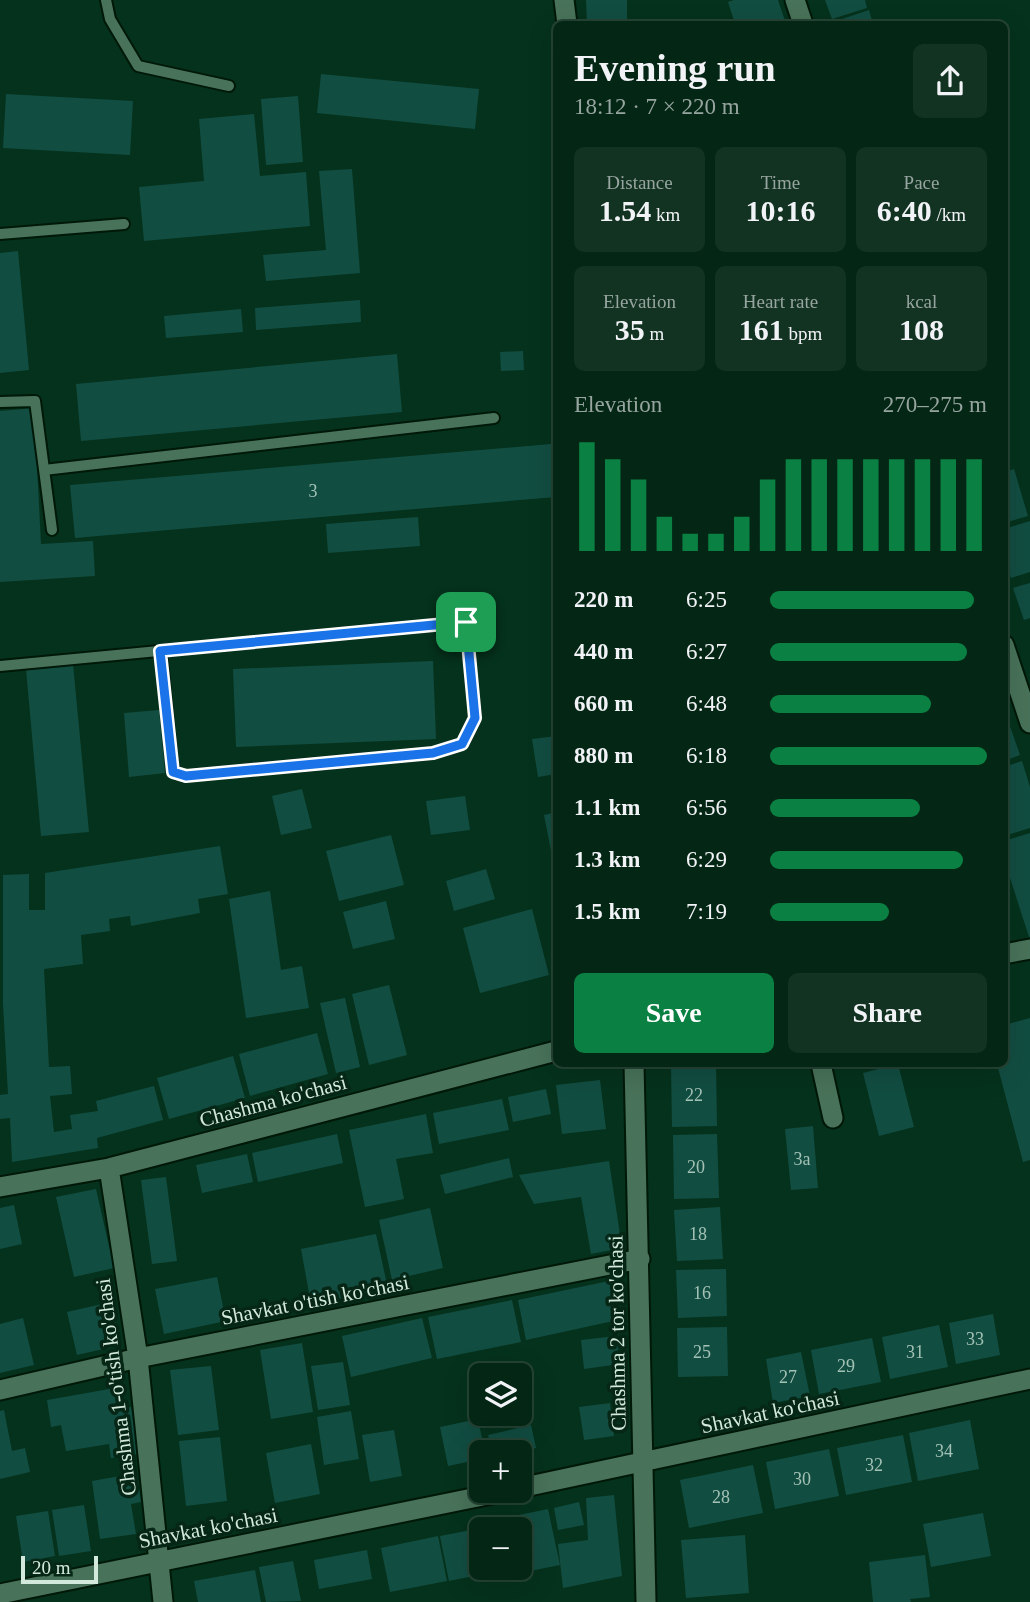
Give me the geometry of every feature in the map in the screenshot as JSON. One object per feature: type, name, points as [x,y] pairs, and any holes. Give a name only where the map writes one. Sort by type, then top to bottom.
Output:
[{"type":"street","points":[[564,0],[567,21]]},
{"type":"street","points":[[795,0],[802,21]]},
{"type":"street","points":[[1008,657],[1030,723]]},
{"type":"street","points":[[1008,953],[1030,949]]},
{"type":"street","name":"Chashma ko'chasi","points":[[0,1187],[109,1168],[553,1052]]},
{"type":"street","name":"Chashma 2 tor ko'chasi","points":[[634,1067],[646,1602]]},
{"type":"street","points":[[822,1067],[834,1118]]},
{"type":"street","name":"Chashma 1-o'tish ko'chasi","points":[[109,1168],[138,1358],[163,1602]]},
{"type":"street","name":"Shavkat o'tish ko'chasi","points":[[0,1390],[138,1358],[640,1259]]},
{"type":"street","name":"Shavkat ko'chasi","points":[[532,1486],[1030,1379]]},
{"type":"street","name":"Shavkat ko'chasi","points":[[0,1594],[469,1499]]},
{"type":"lane","points":[[106,0],[110,19],[138,66],[229,86]]},
{"type":"lane","points":[[0,234],[124,224]]},
{"type":"lane","points":[[0,402],[35,401],[52,530]]},
{"type":"lane","points":[[44,470],[494,418]]},
{"type":"lane","points":[[0,666],[466,622],[475,718],[462,744],[433,753],[186,776],[173,772],[160,651]]},
{"type":"building","points":[[586,0],[627,0],[627,21],[587,21]]},
{"type":"building","points":[[778,0],[785,21],[734,21],[728,2]]},
{"type":"building","points":[[825,0],[865,0],[867,8],[832,19]]},
{"type":"building","points":[[869,10],[872,21],[836,21]]},
{"type":"building","points":[[321,74],[479,89],[475,129],[317,113]]},
{"type":"building","points":[[6,94],[133,101],[130,155],[3,148]]},
{"type":"building","points":[[298,96],[303,162],[266,165],[261,99]]},
{"type":"building","points":[[254,114],[260,176],[306,172],[310,226],[144,241],[139,187],[204,181],[199,119]]},
{"type":"building","points":[[352,169],[360,273],[266,281],[263,255],[326,250],[319,171]]},
{"type":"building","points":[[18,251],[29,370],[0,373],[0,253]]},
{"type":"building","points":[[360,300],[361,322],[256,330],[255,308]]},
{"type":"building","points":[[241,309],[243,332],[166,338],[164,316]]},
{"type":"building","points":[[523,351],[524,370],[501,371],[500,352]]},
{"type":"building","points":[[397,354],[402,412],[81,441],[76,384]]},
{"type":"building","points":[[34,408],[41,544],[93,541],[95,576],[0,582],[0,411]]},
{"type":"building","points":[[551,444],[553,465],[553,497],[75,538],[70,485]]},
{"type":"building","points":[[1014,469],[1028,516],[1008,522],[1008,471]]},
{"type":"building","points":[[418,517],[420,546],[328,553],[326,524]]},
{"type":"building","points":[[1030,521],[1030,572],[1011,578],[1008,569],[1008,528]]},
{"type":"building","points":[[1030,583],[1030,618],[1024,620],[1013,588]]},
{"type":"building","points":[[433,661],[436,739],[236,747],[233,669]]},
{"type":"building","points":[[73,664],[89,832],[41,836],[26,669]]},
{"type":"building","points":[[159,710],[165,773],[129,777],[124,713]]},
{"type":"building","points":[[1008,720],[1020,755],[1008,760]]},
{"type":"building","points":[[553,736],[553,774],[538,777],[532,739]]},
{"type":"building","points":[[1022,761],[1030,787],[1030,828],[1008,835],[1008,766]]},
{"type":"building","points":[[302,789],[312,828],[281,835],[272,796]]},
{"type":"building","points":[[465,796],[470,830],[431,835],[426,801]]},
{"type":"building","points":[[553,813],[553,861],[544,815]]},
{"type":"building","points":[[1030,833],[1030,937],[1008,871],[1008,840]]},
{"type":"building","points":[[391,835],[404,885],[339,901],[326,851]]},
{"type":"building","points":[[220,846],[228,894],[198,899],[200,913],[131,926],[130,916],[109,919],[110,931],[81,935],[83,964],[44,969],[49,1067],[70,1066],[72,1094],[50,1096],[54,1132],[72,1129],[70,1115],[98,1111],[96,1101],[154,1086],[163,1120],[97,1138],[98,1148],[12,1162],[10,1118],[0,1119],[0,1095],[8,1094],[3,1004],[3,875],[29,874],[29,910],[45,910],[45,873]]},
{"type":"building","points":[[486,869],[495,899],[454,911],[446,881]]},
{"type":"building","points":[[270,891],[281,970],[302,966],[309,1008],[246,1018],[229,899]]},
{"type":"building","points":[[386,901],[395,939],[353,949],[343,912]]},
{"type":"building","points":[[532,909],[549,975],[480,993],[463,928]]},
{"type":"building","points":[[389,985],[407,1055],[369,1065],[352,994]]},
{"type":"building","points":[[345,998],[360,1067],[336,1073],[320,1003]]},
{"type":"building","points":[[1030,1018],[1030,1160],[1023,1162],[998,1067],[1008,1067],[1008,1024]]},
{"type":"building","points":[[317,1033],[328,1074],[250,1096],[239,1054]]},
{"type":"building","points":[[233,1056],[245,1098],[169,1119],[157,1078]]},
{"type":"building","points":[[671,1067],[716,1067],[717,1126],[672,1127]]},
{"type":"building","points":[[899,1067],[914,1127],[879,1136],[863,1073]]},
{"type":"building","points":[[600,1080],[606,1129],[562,1134],[556,1085]]},
{"type":"building","points":[[546,1089],[551,1114],[513,1122],[508,1097]]},
{"type":"building","points":[[502,1099],[509,1130],[439,1144],[433,1113]]},
{"type":"building","points":[[426,1114],[433,1153],[396,1159],[404,1199],[365,1207],[349,1130]]},
{"type":"building","points":[[813,1126],[818,1188],[791,1190],[785,1129]]},
{"type":"building","points":[[337,1134],[343,1163],[258,1182],[252,1153]]},
{"type":"building","points":[[717,1134],[719,1198],[674,1199],[673,1135]]},
{"type":"building","points":[[247,1154],[253,1182],[202,1193],[196,1165]]},
{"type":"building","points":[[509,1158],[513,1177],[445,1194],[440,1175]]},
{"type":"building","points":[[609,1161],[622,1248],[591,1254],[581,1197],[534,1204],[519,1175]]},
{"type":"building","points":[[166,1177],[177,1261],[152,1264],[141,1180]]},
{"type":"building","points":[[96,1189],[114,1268],[74,1277],[56,1197]]},
{"type":"building","points":[[14,1205],[22,1244],[0,1249],[0,1208]]},
{"type":"building","points":[[720,1207],[723,1259],[677,1261],[674,1210]]},
{"type":"building","points":[[430,1208],[443,1268],[392,1280],[379,1220]]},
{"type":"building","points":[[376,1234],[388,1289],[311,1304],[301,1249]]},
{"type":"building","points":[[726,1269],[727,1316],[678,1318],[676,1270]]},
{"type":"building","points":[[217,1277],[226,1321],[164,1334],[155,1289]]},
{"type":"building","points":[[609,1281],[618,1320],[526,1340],[518,1300]]},
{"type":"building","points":[[512,1300],[521,1342],[437,1359],[428,1317]]},
{"type":"building","points":[[111,1302],[121,1345],[77,1355],[67,1312]]},
{"type":"building","points":[[993,1314],[1000,1355],[956,1364],[949,1323]]},
{"type":"building","points":[[23,1318],[34,1365],[0,1373],[0,1324]]},
{"type":"building","points":[[422,1318],[432,1358],[351,1377],[342,1336]]},
{"type":"building","points":[[939,1325],[948,1367],[890,1379],[882,1337]]},
{"type":"building","points":[[727,1327],[728,1376],[678,1377],[677,1328]]},
{"type":"building","points":[[616,1336],[620,1364],[584,1369],[581,1340]]},
{"type":"building","points":[[872,1338],[881,1382],[819,1394],[811,1350]]},
{"type":"building","points":[[302,1343],[313,1412],[271,1419],[260,1350]]},
{"type":"building","points":[[801,1352],[810,1396],[773,1403],[766,1359]]},
{"type":"building","points":[[343,1362],[350,1405],[318,1410],[311,1366]]},
{"type":"building","points":[[211,1366],[219,1430],[178,1435],[170,1370]]},
{"type":"building","points":[[115,1388],[118,1409],[131,1407],[138,1454],[111,1458],[109,1444],[66,1451],[61,1425],[51,1427],[47,1400]]},
{"type":"building","points":[[610,1403],[614,1436],[584,1440],[579,1407]]},
{"type":"building","points":[[4,1410],[12,1451],[25,1448],[30,1472],[0,1479],[0,1411]]},
{"type":"building","points":[[351,1411],[359,1459],[324,1465],[317,1417]]},
{"type":"building","points":[[970,1420],[979,1469],[918,1481],[909,1433]]},
{"type":"building","points":[[469,1421],[469,1426],[479,1426],[482,1440],[469,1440],[469,1462],[448,1466],[440,1427]]},
{"type":"building","points":[[531,1426],[536,1448],[532,1449],[532,1440],[489,1440],[488,1435]]},
{"type":"building","points":[[394,1430],[402,1476],[370,1482],[362,1435]]},
{"type":"building","points":[[903,1435],[912,1482],[846,1495],[837,1448]]},
{"type":"building","points":[[220,1437],[227,1501],[186,1506],[179,1441]]},
{"type":"building","points":[[311,1444],[320,1494],[275,1503],[266,1453]]},
{"type":"building","points":[[829,1449],[839,1496],[775,1509],[766,1462]]},
{"type":"building","points":[[753,1465],[763,1513],[689,1528],[680,1480]]},
{"type":"building","points":[[137,1473],[141,1502],[131,1504],[136,1534],[100,1539],[92,1481]]},
{"type":"building","points":[[614,1495],[622,1576],[563,1588],[558,1544],[588,1540],[586,1498]]},
{"type":"building","points":[[579,1502],[584,1525],[558,1530],[554,1508]]},
{"type":"building","points":[[84,1505],[91,1551],[59,1556],[52,1510]]},
{"type":"building","points":[[548,1509],[560,1565],[532,1571],[532,1517],[519,1515]]},
{"type":"building","points":[[48,1511],[55,1556],[23,1562],[16,1516]]},
{"type":"building","points":[[983,1513],[991,1556],[931,1567],[923,1524]]},
{"type":"building","points":[[469,1530],[469,1577],[449,1581],[440,1536]]},
{"type":"building","points":[[745,1535],[749,1593],[686,1598],[681,1540]]},
{"type":"building","points":[[438,1536],[447,1581],[390,1592],[381,1548]]},
{"type":"building","points":[[367,1550],[372,1579],[319,1589],[314,1560]]},
{"type":"building","points":[[925,1555],[930,1597],[910,1599],[911,1602],[873,1602],[869,1562]]},
{"type":"building","points":[[293,1561],[301,1601],[266,1602],[259,1567]]},
{"type":"building","points":[[255,1570],[261,1602],[198,1602],[194,1581]]},
{"type":"route","points":[[466,622],[475,718],[462,744],[433,753],[186,776],[173,772],[160,651],[466,622]]}]
